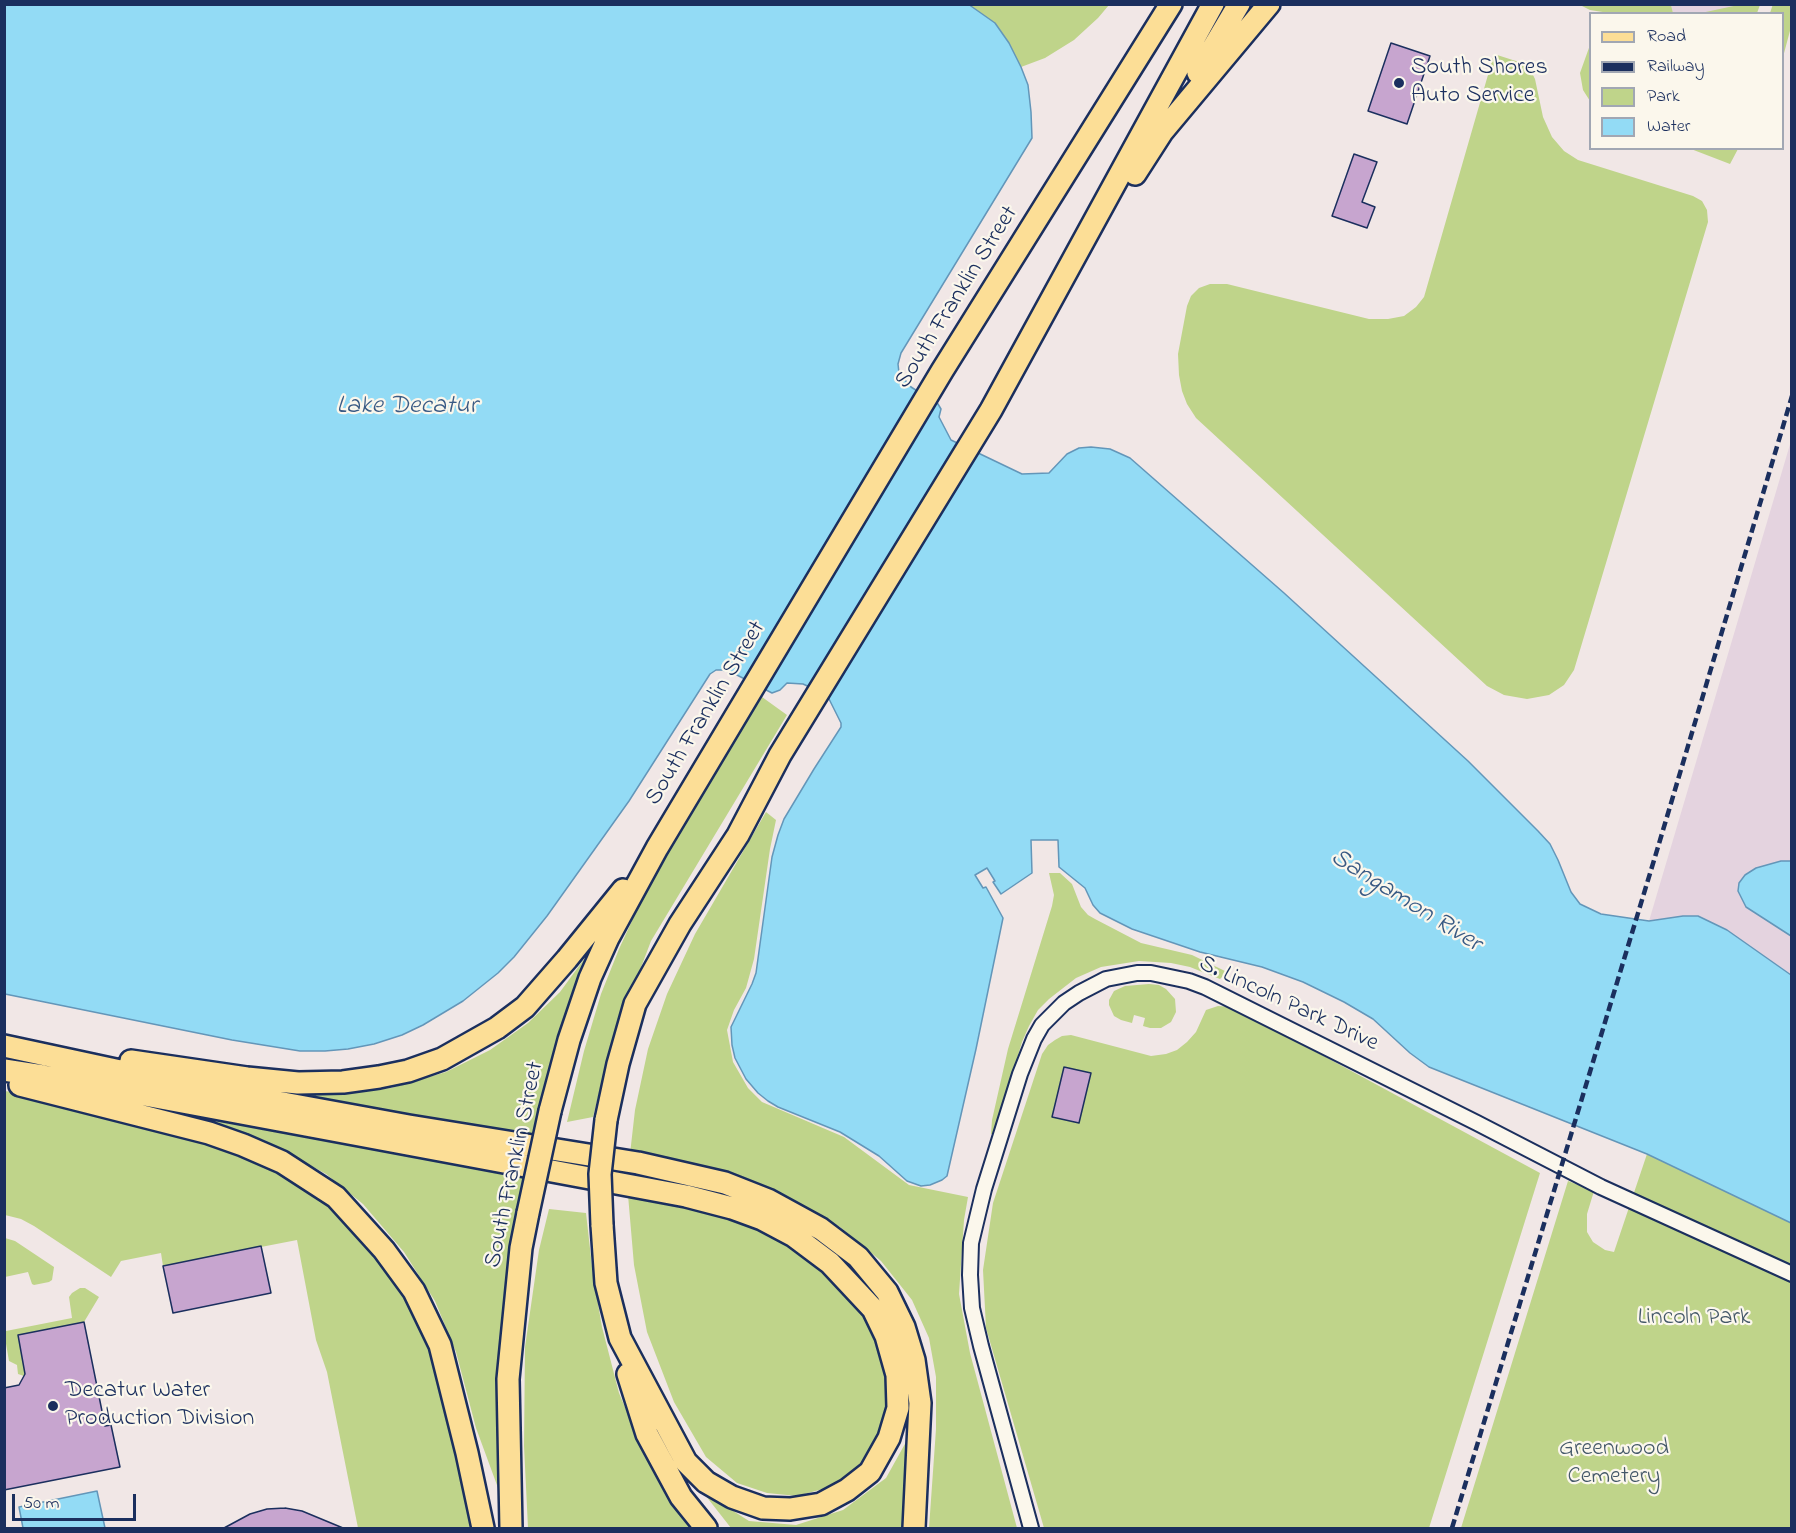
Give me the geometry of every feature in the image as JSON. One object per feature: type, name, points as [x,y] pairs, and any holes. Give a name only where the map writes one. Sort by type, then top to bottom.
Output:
[{"type":"main road","name":"South Franklin Street","points":[[511,1528],[507,1379],[519,1269],[528,1213],[550,1111],[569,1040],[590,978],[608,938],[657,848],[942,371],[1171,4]]},
{"type":"main road","points":[[706,1528],[681,1497],[647,1434],[627,1372],[606,1283],[600,1174],[606,1120],[618,1064],[635,1004],[680,924],[738,835],[780,755],[991,410],[1213,4]]},
{"type":"main road","points":[[1060,284],[1162,132],[1239,4]]},
{"type":"main road","points":[[1162,132],[1269,4]]},
{"type":"main road","points":[[4,1045],[298,1083],[343,1082],[408,1071],[442,1059],[469,1045],[525,1007],[657,848]]},
{"type":"main road","points":[[4,1045],[190,1086],[398,1124],[638,1163],[725,1184],[768,1200],[821,1229],[858,1257],[887,1292],[904,1327],[914,1360],[920,1403],[914,1528]]},
{"type":"main road","points":[[4,1070],[686,1196],[732,1208],[762,1220],[794,1236],[830,1263],[873,1309],[886,1336],[897,1375],[898,1408],[889,1438],[870,1472],[847,1490],[820,1504],[790,1509],[763,1508],[732,1497],[706,1482],[686,1462],[620,1338]]},
{"type":"main road","points":[[4,1081],[209,1133],[243,1144],[282,1162],[336,1197],[384,1250],[414,1291],[440,1345],[483,1528]]},
{"type":"street","name":"S. Lincoln Park Drive","points":[[1031,1528],[972,1308],[971,1243],[984,1189],[1020,1074],[1034,1039],[1042,1025],[1064,1003],[1106,979],[1137,973],[1151,973],[1205,987],[1602,1187],[1791,1274]]},
{"type":"shaded area","points":[[1671,5],[1743,5],[1710,12],[1673,12]]},
{"type":"shaded area","points":[[1791,441],[1791,975],[1727,930],[1698,916],[1649,921]]},
{"type":"green space","points":[[1743,4],[1760,5],[1757,12],[1706,12]]},
{"type":"green space","points":[[1773,4],[1791,5],[1791,27],[1784,53],[1784,12],[1770,12]]},
{"type":"green space","points":[[968,5],[1109,5],[1074,40],[1045,58],[1021,67],[1009,43],[995,23]]},
{"type":"green space","points":[[1580,5],[1671,5],[1673,12],[1603,12],[1590,10]]},
{"type":"green space","points":[[1589,48],[1589,99],[1583,90],[1580,73]]},
{"type":"green space","points":[[1494,54],[1519,62],[1530,69],[1535,79],[1543,117],[1552,137],[1564,151],[1578,160],[1693,196],[1702,201],[1707,210],[1708,222],[1574,670],[1564,685],[1549,695],[1527,699],[1504,695],[1487,686],[1196,418],[1187,404],[1179,375],[1178,354],[1187,306],[1191,296],[1199,288],[1210,284],[1227,284],[1369,319],[1404,316],[1416,307],[1424,297]]},
{"type":"green space","points":[[1694,150],[1737,150],[1730,164]]},
{"type":"green space","points":[[762,697],[787,715],[651,941],[610,1049],[593,1117],[567,1122],[601,994],[619,949],[677,833]]},
{"type":"green space","points":[[766,812],[776,820],[754,959],[746,988],[734,1010],[727,1030],[733,1062],[748,1088],[762,1102],[844,1137],[909,1185],[968,1197],[964,1220],[959,1294],[970,1353],[1017,1528],[929,1528],[936,1429],[936,1377],[929,1338],[912,1300],[881,1261],[840,1227],[785,1195],[741,1176],[630,1154],[635,1110],[648,1049],[667,994],[695,934]]},
{"type":"green space","points":[[1049,873],[1060,873],[1072,884],[1081,907],[1095,919],[1141,943],[1192,955],[1226,973],[1220,979],[1190,967],[1139,961],[1101,967],[1076,978],[1038,1010],[1029,1026],[1022,1042],[995,1134],[991,1134],[1008,1049],[1052,906],[1054,895]]},
{"type":"green space","points":[[587,955],[592,957],[556,1056],[533,1137],[281,1093],[281,1089],[337,1093],[391,1088],[446,1072],[490,1050],[528,1023],[560,992]]},
{"type":"green space","points":[[1159,985],[1166,989],[1175,999],[1176,1012],[1171,1022],[1161,1028],[1150,1028],[1143,1026],[1145,1018],[1134,1015],[1132,1023],[1114,1016],[1109,1000],[1114,991],[1125,986]]},
{"type":"green space","points":[[1218,1006],[1233,1007],[1540,1173],[1429,1528],[1044,1528],[986,1328],[983,1270],[993,1203],[1042,1054],[1055,1040],[1071,1035],[1151,1056],[1166,1054],[1177,1050],[1187,1042],[1196,1032],[1206,1010]]},
{"type":"green space","points":[[5,1091],[50,1099],[225,1148],[263,1162],[332,1206],[399,1282],[430,1341],[475,1528],[358,1528],[327,1372],[316,1340],[297,1240],[163,1266],[161,1253],[121,1261],[111,1277],[34,1226],[21,1219],[5,1215]]},
{"type":"green space","points":[[205,1112],[525,1174],[505,1319],[501,1496],[476,1428],[456,1352],[435,1301],[404,1252],[363,1204],[326,1174],[264,1140],[205,1120]]},
{"type":"green space","points":[[1647,1154],[1791,1223],[1791,1528],[1461,1528],[1568,1181],[1594,1191],[1587,1214],[1587,1232],[1593,1242],[1605,1250],[1614,1252]]},
{"type":"green space","points":[[628,1195],[728,1216],[785,1242],[837,1278],[876,1325],[892,1378],[886,1425],[862,1467],[830,1487],[797,1496],[767,1493],[737,1483],[706,1457],[674,1402],[647,1332],[634,1265]]},
{"type":"green space","points":[[549,1209],[586,1213],[602,1327],[619,1393],[641,1445],[694,1528],[528,1528],[524,1446],[525,1347],[539,1250]]},
{"type":"green space","points":[[5,1238],[15,1241],[54,1267],[52,1280],[34,1285],[28,1272],[5,1277]]},
{"type":"green space","points":[[80,1288],[85,1288],[99,1297],[84,1322],[18,1335],[25,1374],[24,1376],[18,1374],[17,1365],[9,1361],[6,1331],[72,1318],[69,1297]]},
{"type":"green space","points":[[911,1433],[904,1528],[731,1528],[702,1491],[749,1521],[796,1525],[843,1510],[886,1478]]},
{"type":"water","name":"Lake Decatur","points":[[968,4],[995,23],[1009,43],[1021,67],[1028,85],[1032,138],[901,353],[898,364],[899,373],[911,387],[938,404],[941,409],[939,417],[951,440],[1022,474],[1049,473],[1067,454],[1079,448],[1110,449],[1130,458],[1284,593],[1468,761],[1550,844],[1571,892],[1580,904],[1601,914],[1649,921],[1698,916],[1727,930],[1791,975],[1791,1223],[1647,1154],[1429,1067],[1373,1019],[1303,982],[1262,967],[1200,952],[1132,929],[1100,913],[1093,905],[1085,888],[1059,867],[1058,840],[1031,840],[1032,873],[1001,894],[987,868],[975,875],[983,888],[986,887],[1003,918],[976,1049],[947,1176],[930,1185],[921,1186],[907,1181],[879,1156],[840,1132],[768,1101],[746,1079],[735,1058],[731,1027],[756,973],[772,857],[778,835],[784,819],[841,727],[841,723],[827,695],[803,684],[787,683],[780,690],[772,693],[733,673],[722,670],[716,670],[710,674],[629,801],[547,916],[514,957],[463,1001],[402,1035],[348,1049],[300,1051],[232,1040],[5,994],[4,5]]},
{"type":"water","points":[[1781,861],[1791,861],[1791,936],[1746,907],[1738,891],[1739,883],[1745,875],[1756,868]]},
{"type":"water","points":[[97,1491],[105,1528],[23,1528],[19,1507]]},
{"type":"building","name":"South Shores Auto Service","points":[[1391,43],[1430,56],[1407,124],[1368,111]]},
{"type":"building","points":[[1354,154],[1377,162],[1362,202],[1375,207],[1367,228],[1332,216]]},
{"type":"building","points":[[1064,1067],[1091,1073],[1079,1123],[1052,1117]]},
{"type":"building","points":[[261,1246],[271,1293],[173,1313],[163,1266]]},
{"type":"building","name":"Decatur Water Production Division","points":[[84,1322],[105,1426],[111,1425],[120,1467],[4,1490],[4,1388],[19,1385],[25,1374],[18,1335]]},
{"type":"building","points":[[285,1508],[302,1511],[343,1528],[224,1528],[250,1514],[267,1509]]},
{"type":"railway","points":[[1452,1528],[1792,396]]},
{"type":"place","name":"South Shores Auto Service","points":[[1399,83]]},
{"type":"place","name":"Decatur Water Production Division","points":[[53,1406]]},
{"type":"water label","name":"Sangamon River","points":[[1405,902]]},
{"type":"park label","name":"Lincoln Park","points":[[1694,1319]]},
{"type":"park label","name":"Greenwood Cemetery","points":[[1614,1464]]}]
